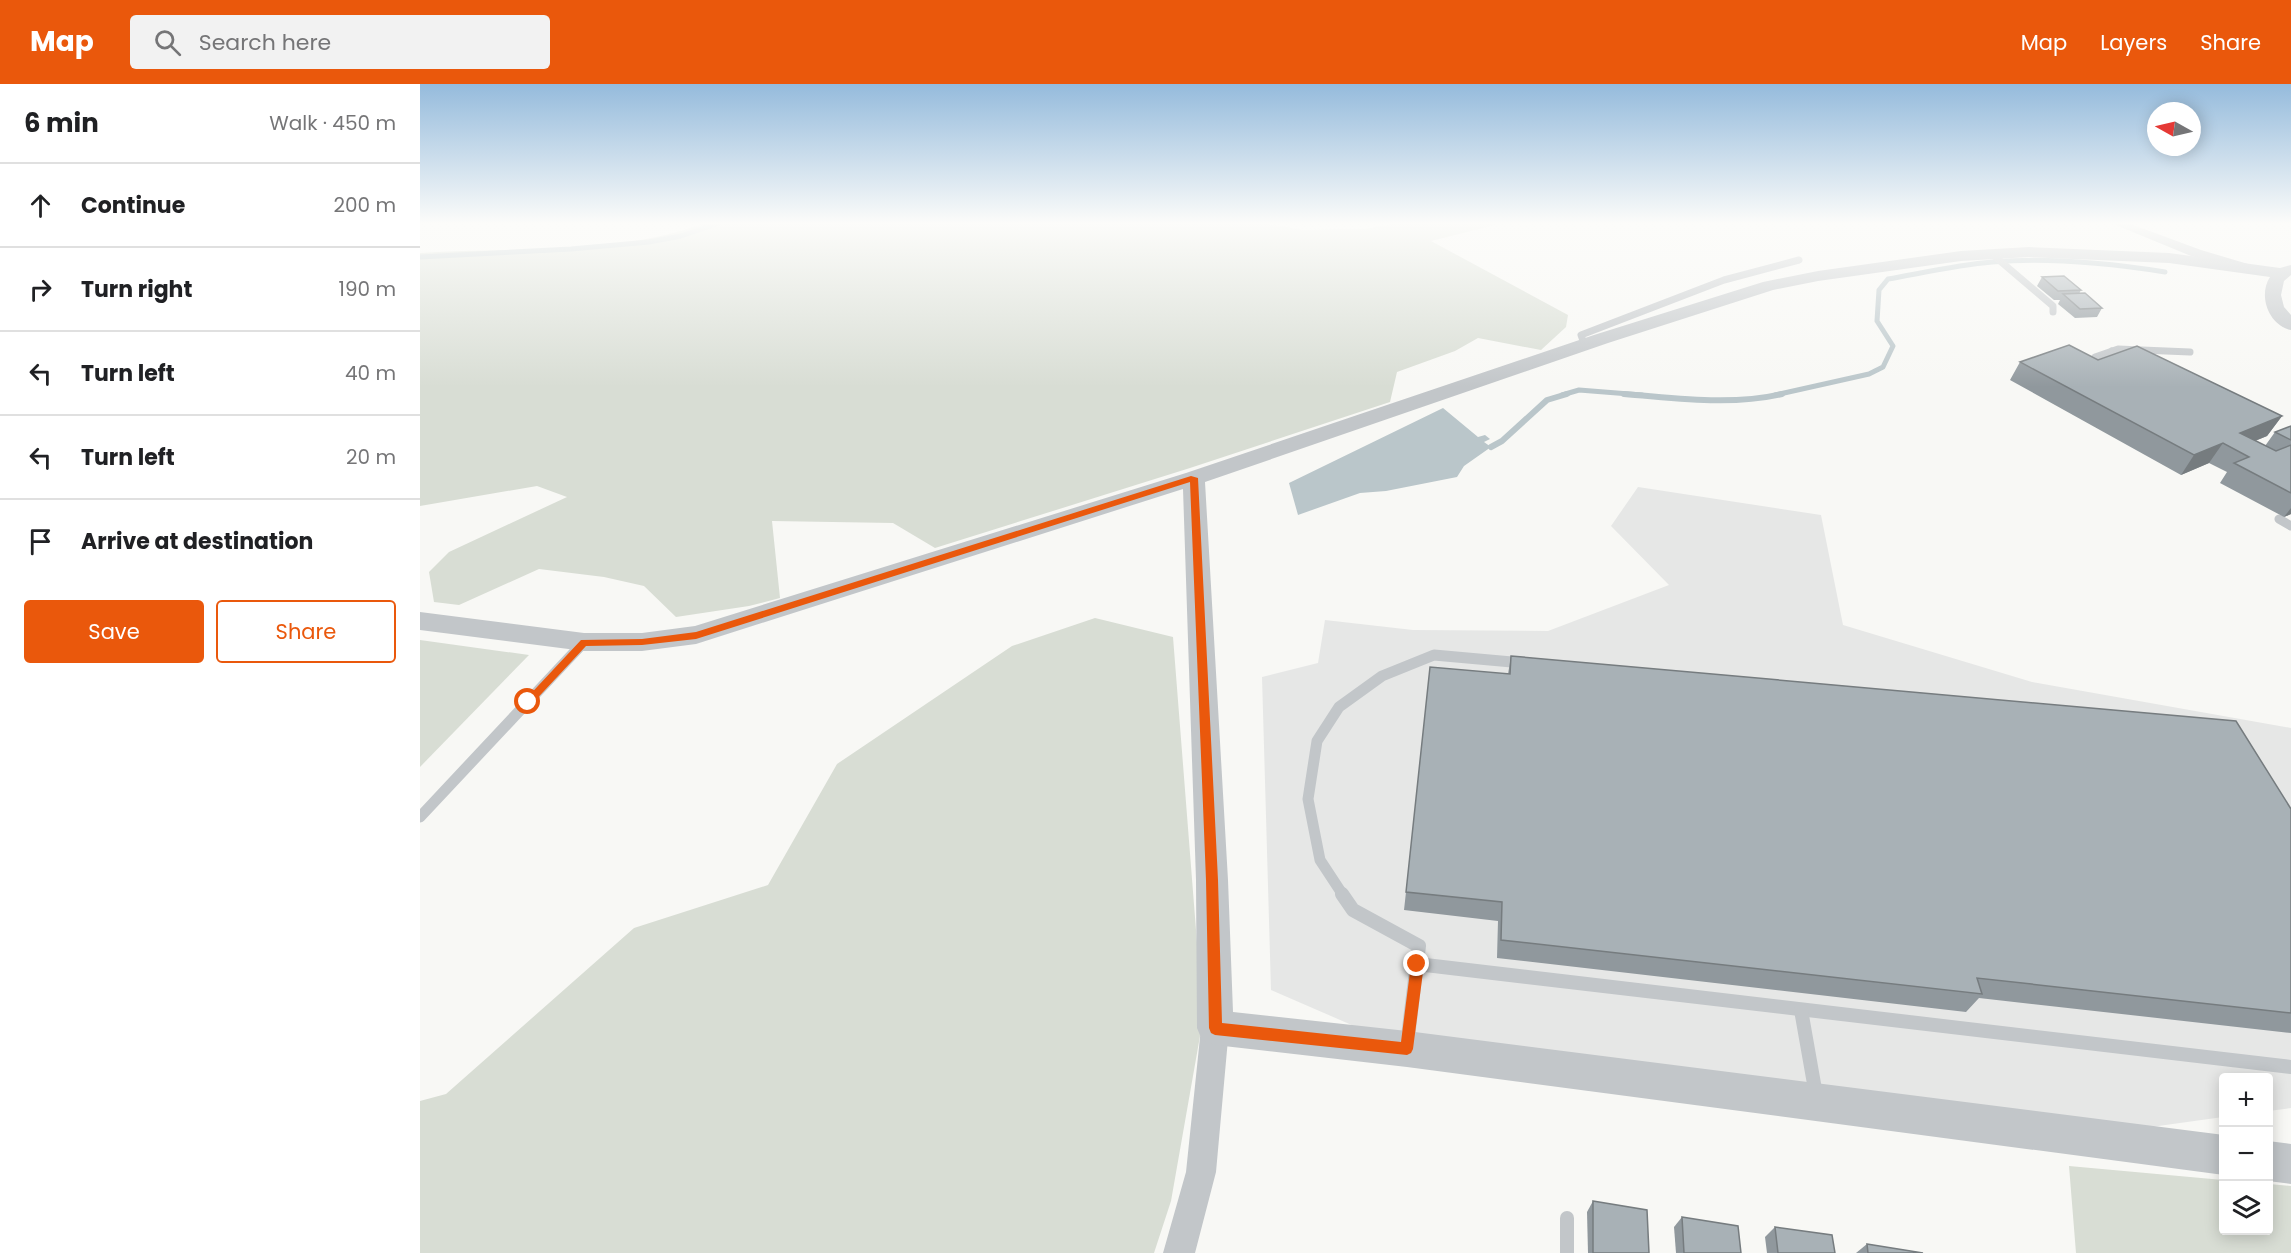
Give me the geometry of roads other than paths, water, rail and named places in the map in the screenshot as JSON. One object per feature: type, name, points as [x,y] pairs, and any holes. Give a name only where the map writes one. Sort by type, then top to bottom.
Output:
[{"type":"street","points":[[420,621],[584,642],[642,642],[696,635],[1194,478],[1769,286],[1817,278]]},
{"type":"street","points":[[2280,278],[2272,285],[2272,299],[2277,310],[2291,325]]},
{"type":"street","points":[[1179,1253],[1201,1172],[1215,1028],[1212,880],[1194,478]]},
{"type":"street","points":[[1215,1028],[1407,1049],[2219,1154]]},
{"type":"street","points":[[2273,1162],[2291,1164]]},
{"type":"lane","points":[[1585,346],[1581,335],[1733,278]]},
{"type":"lane","points":[[2019,278],[2053,306],[2053,312]]},
{"type":"lane","points":[[2095,357],[2118,349],[2190,352]]},
{"type":"lane","points":[[2112,351],[2133,362]]},
{"type":"lane","points":[[2280,519],[2291,526]]},
{"type":"lane","points":[[420,817],[584,642]]},
{"type":"lane","points":[[1407,1049],[1419,946],[1353,910],[1320,860],[1308,799],[1317,741],[1339,707],[1347,701],[1382,676],[1434,655],[1529,664]]},
{"type":"lane","points":[[1417,964],[2291,1067]]},
{"type":"lane","points":[[1801,1010],[1817,1101]]},
{"type":"lane","points":[[1567,1218],[1567,1253]]},
{"type":"waterway","points":[[1775,395],[1869,374],[1883,367],[1893,346],[1877,321],[1879,290],[1888,279],[1896,278]]},
{"type":"waterway","points":[[1562,395],[1579,390],[1642,395]]},
{"type":"waterway","points":[[1491,447],[1502,441],[1547,400],[1567,394]]},
{"type":"waterway","points":[[1624,394],[1723,400],[1743,400],[1782,394]]}]
